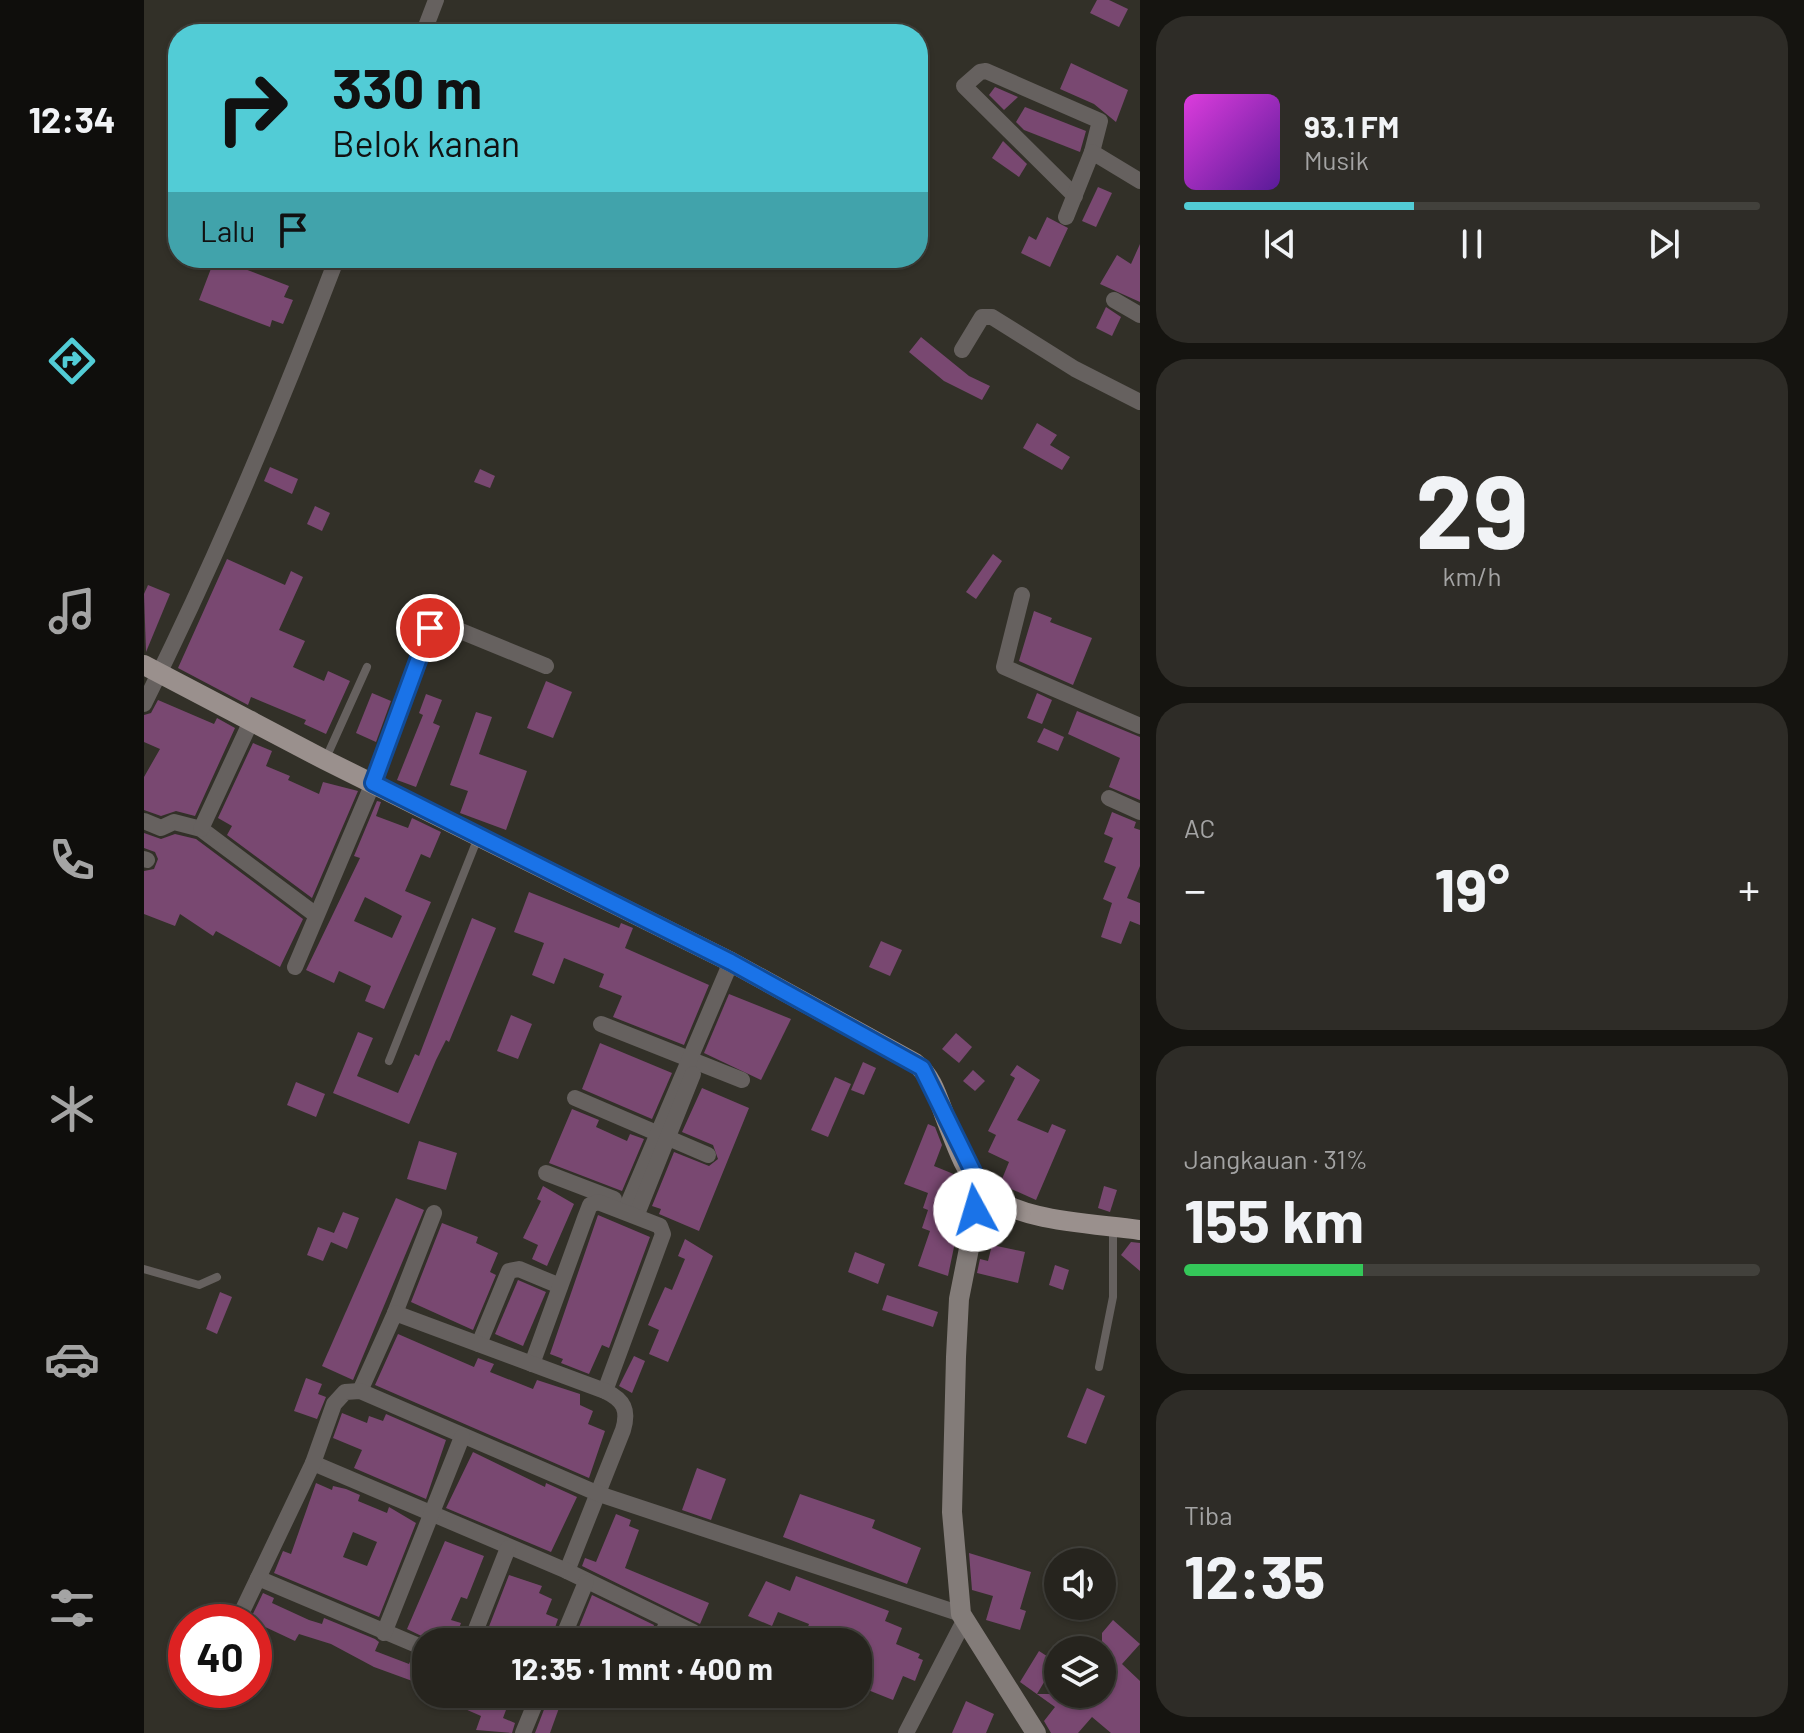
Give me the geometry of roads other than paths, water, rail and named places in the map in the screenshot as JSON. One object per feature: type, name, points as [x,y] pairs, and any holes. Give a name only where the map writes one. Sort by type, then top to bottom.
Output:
[{"type":"main road","points":[[152,669],[325,760],[736,964],[922,1068],[981,1188],[1038,1215],[1140,1230]]},
{"type":"street","points":[[427,24],[436,0]]},
{"type":"street","points":[[1066,217],[1075,196],[1092,152],[1100,121],[986,71],[964,86],[1075,196]]},
{"type":"street","points":[[1092,152],[1140,181]]},
{"type":"street","points":[[144,704],[152,669],[270,432],[333,268]]},
{"type":"street","points":[[1114,300],[1140,315]]},
{"type":"street","points":[[962,350],[982,317],[992,317],[1075,369],[1140,402]]},
{"type":"street","points":[[1022,595],[1004,667],[1140,726]]},
{"type":"street","points":[[295,967],[373,783],[430,628],[437,624],[446,625],[546,666]]},
{"type":"street","points":[[201,829],[252,719]]},
{"type":"street","points":[[1109,798],[1140,812]]},
{"type":"street","points":[[144,821],[161,828],[174,822],[201,829],[316,915]]},
{"type":"street","points":[[633,1206],[736,964]]},
{"type":"street","points":[[601,1024],[742,1080]]},
{"type":"street","points":[[575,1098],[708,1155]]},
{"type":"street","points":[[546,1173],[664,1218]]},
{"type":"street","points":[[981,1188],[959,1299],[956,1357],[952,1512],[962,1618],[1036,1733]]},
{"type":"street","points":[[532,1364],[590,1205],[598,1202],[660,1226],[663,1234],[605,1391]]},
{"type":"street","points":[[360,1391],[434,1213]]},
{"type":"street","points":[[479,1344],[509,1271],[519,1269],[560,1286]]},
{"type":"street","points":[[395,1313],[605,1391],[622,1402],[627,1416],[567,1571]]},
{"type":"street","points":[[246,1604],[313,1463],[334,1404],[345,1392],[360,1391],[599,1494],[962,1618]]},
{"type":"street","points":[[384,1633],[462,1437]]},
{"type":"street","points":[[313,1463],[567,1571],[684,1628]]},
{"type":"street","points":[[477,1628],[508,1548]]},
{"type":"street","points":[[258,1578],[412,1644]]},
{"type":"street","points":[[567,1628],[586,1582]]},
{"type":"street","points":[[906,1733],[962,1618]]},
{"type":"street","points":[[665,1628],[668,1621]]},
{"type":"street","points":[[523,1733],[533,1708]]},
{"type":"lane","points":[[325,760],[367,667]]},
{"type":"lane","points":[[389,1061],[479,834]]},
{"type":"lane","points":[[1099,1367],[1113,1297],[1113,1228]]},
{"type":"lane","points":[[144,1269],[199,1285],[217,1277]]}]
